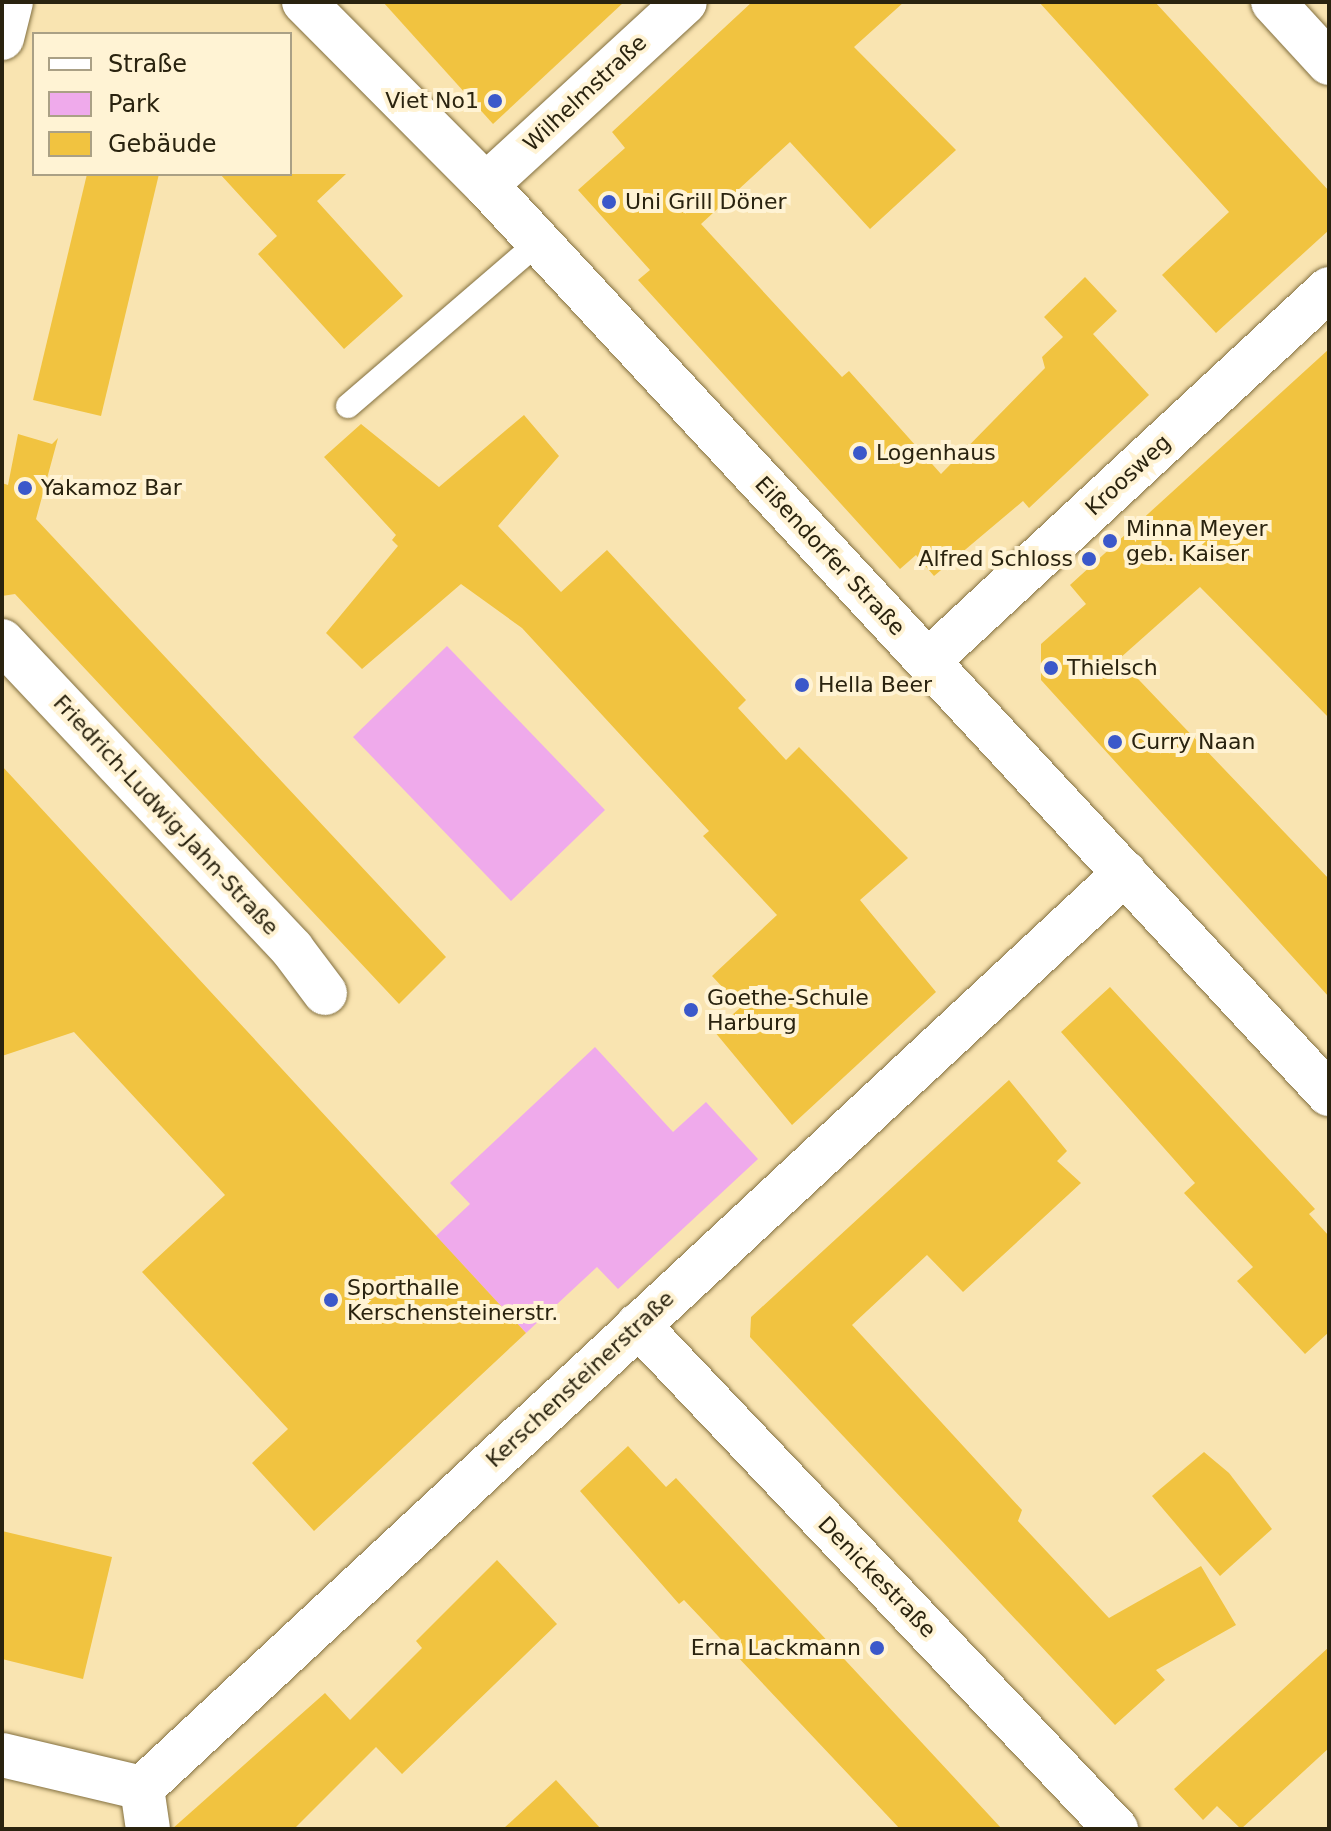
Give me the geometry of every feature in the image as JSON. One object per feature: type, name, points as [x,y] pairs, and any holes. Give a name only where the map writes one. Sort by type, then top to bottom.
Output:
[{"type":"street","points":[[2,38],[11,2]]},
{"type":"street","name":"Eißendorfer Straße","points":[[287,2],[314,13],[486,185],[1329,1094]]},
{"type":"street","name":"Wilhelmstraße","points":[[486,185],[685,2]]},
{"type":"street","points":[[1273,2],[1329,63]]},
{"type":"street","name":"Kroosweg","points":[[928,661],[1329,289]]},
{"type":"street","name":"Friedrich-Ludwig-Jahn-Straße","points":[[2,641],[292,949],[325,993]]},
{"type":"street","name":"Kerschensteinerstraße","points":[[2,1755],[145,1808],[638,1325],[1125,873]]},
{"type":"street","name":"Denickestraße","points":[[638,1325],[1116,1829]]},
{"type":"lane","points":[[348,406],[539,242]]},
{"type":"green space","points":[[447,646],[605,810],[511,901],[353,737]]},
{"type":"green space","points":[[595,1047],[673,1132],[706,1102],[758,1159],[618,1289],[597,1267],[526,1333],[436,1236],[470,1204],[450,1183]]},
{"type":"building","points":[[383,2],[624,2],[493,124]]},
{"type":"building","points":[[752,2],[904,2],[854,47],[956,150],[870,229],[790,142],[701,224],[842,377],[849,371],[941,474],[1045,368],[1042,357],[1063,337],[1044,317],[1085,277],[1117,311],[1093,334],[1149,395],[1029,508],[1023,501],[934,576],[916,555],[900,569],[638,280],[650,270],[578,190],[625,148],[612,132]]},
{"type":"building","points":[[1039,2],[1155,2],[1329,191],[1329,230],[1216,333],[1162,275],[1229,212]]},
{"type":"building","points":[[346,174],[317,201],[403,296],[344,349],[258,254],[277,236],[222,176]]},
{"type":"building","points":[[87,176],[159,176],[101,416],[33,400]]},
{"type":"building","points":[[1329,349],[1329,718],[1200,587],[1119,659],[1329,879],[1329,997],[1041,680],[1041,644],[1086,604],[1070,585]]},
{"type":"building","points":[[524,415],[559,456],[498,526],[561,592],[607,550],[746,700],[738,708],[786,760],[799,747],[908,858],[860,900],[936,992],[792,1125],[714,1031],[741,1007],[712,976],[777,915],[703,836],[709,831],[522,628],[461,584],[362,669],[326,633],[398,546],[392,540],[396,535],[324,457],[361,424],[439,487]]},
{"type":"building","points":[[18,434],[52,444],[58,438],[36,519],[446,957],[399,1004],[15,594],[2,596],[2,483],[8,485]]},
{"type":"building","points":[[2,766],[526,1333],[314,1531],[252,1463],[288,1429],[142,1272],[225,1195],[74,1032],[2,1056]]},
{"type":"building","points":[[1110,987],[1315,1209],[1309,1214],[1329,1236],[1329,1332],[1305,1354],[1237,1281],[1253,1267],[1184,1193],[1195,1183],[1061,1032]]},
{"type":"building","points":[[1009,1080],[1067,1151],[1057,1161],[1081,1183],[963,1292],[927,1255],[852,1325],[1022,1510],[1018,1521],[1109,1618],[1201,1566],[1236,1625],[1156,1670],[1165,1680],[1115,1725],[750,1337],[751,1317]]},
{"type":"building","points":[[628,1446],[666,1487],[676,1478],[1002,1829],[900,1829],[684,1600],[679,1604],[580,1491]]},
{"type":"building","points":[[1204,1452],[1229,1473],[1272,1529],[1220,1576],[1152,1496]]},
{"type":"building","points":[[2,1531],[112,1557],[83,1679],[2,1659]]},
{"type":"building","points":[[497,1560],[557,1624],[402,1774],[376,1747],[294,1829],[172,1829],[325,1693],[350,1720],[422,1648],[416,1641]]},
{"type":"building","points":[[1329,1647],[1329,1748],[1241,1829],[1217,1806],[1203,1820],[1174,1789]]},
{"type":"building","points":[[556,1780],[601,1829],[503,1829]]},
{"type":"place","name":"Viet No1","points":[[495,101]]},
{"type":"place","name":"Uni Grill Döner","points":[[609,202]]},
{"type":"place","name":"Logenhaus","points":[[860,453]]},
{"type":"place","name":"Yakamoz Bar","points":[[25,488]]},
{"type":"place","name":"Minna Meyer geb. Kaiser","points":[[1110,541]]},
{"type":"place","name":"Alfred Schloss","points":[[1089,559]]},
{"type":"place","name":"Thielsch","points":[[1051,668]]},
{"type":"place","name":"Hella Beer","points":[[802,685]]},
{"type":"place","name":"Curry Naan","points":[[1115,742]]},
{"type":"place","name":"Goethe-Schule Harburg","points":[[691,1010]]},
{"type":"place","name":"Sporthalle Kerschensteinerstr.","points":[[331,1300]]},
{"type":"place","name":"Erna Lackmann","points":[[877,1648]]}]
